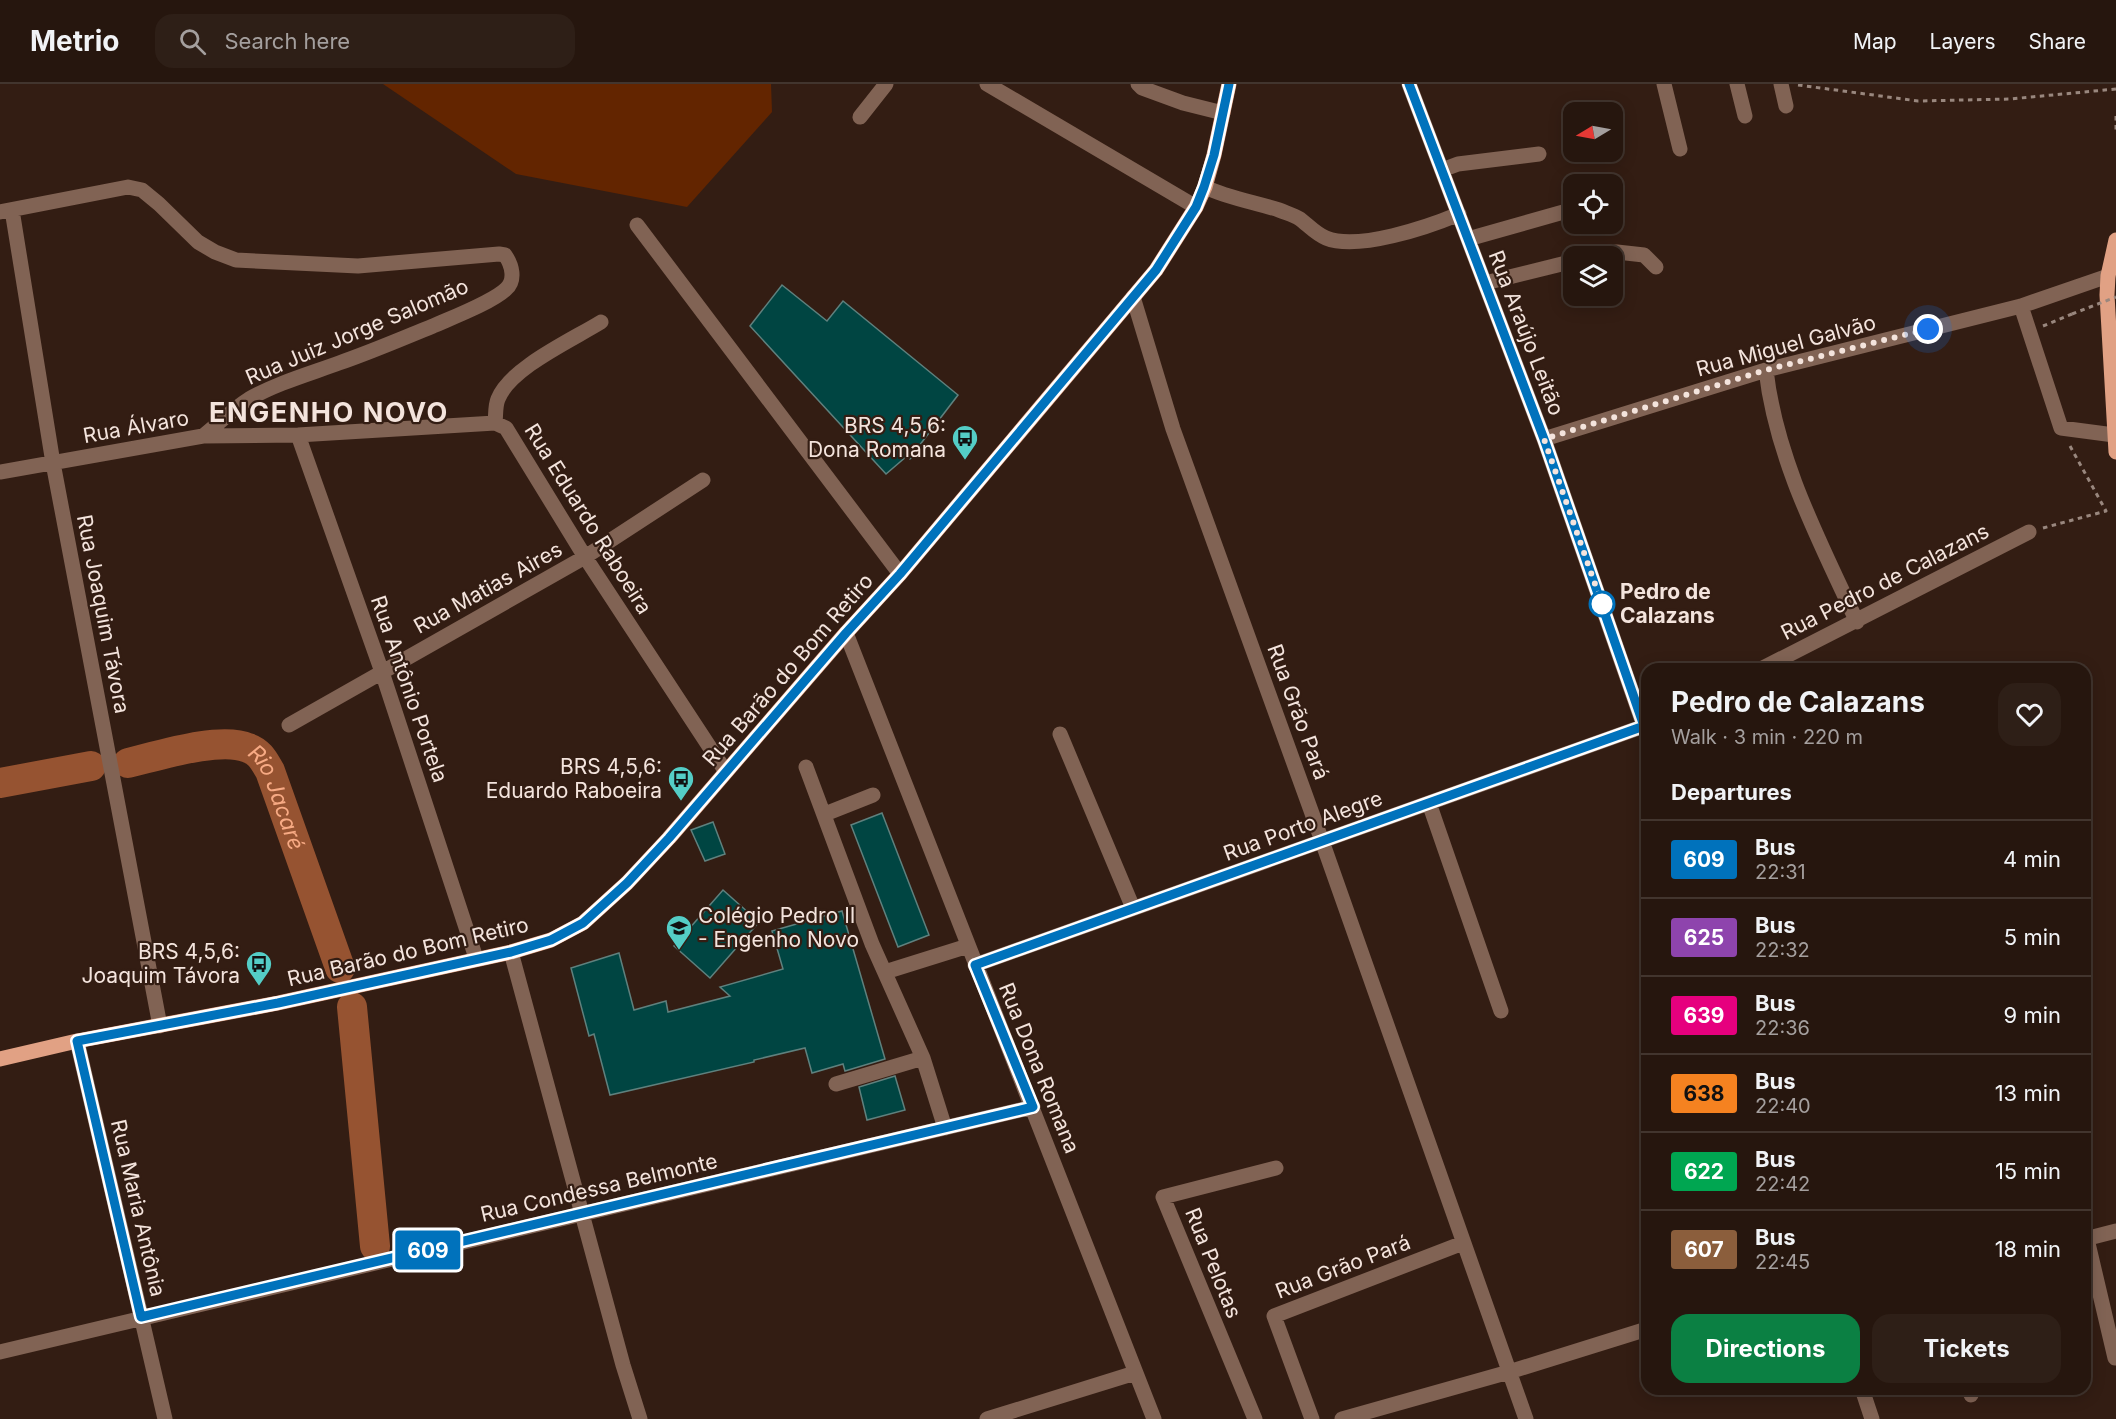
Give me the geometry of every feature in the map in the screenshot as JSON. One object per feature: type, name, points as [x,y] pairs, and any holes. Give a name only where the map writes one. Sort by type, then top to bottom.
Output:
[{"type":"main road","name":"Rua Barão do Bom Retiro","points":[[0,1059],[77,1041],[278,1003],[511,952],[551,940],[583,923],[627,883],[900,574],[1156,270],[1196,207],[1204,187],[1214,155],[1229,84]]},
{"type":"main road","points":[[2116,240],[2108,276],[2107,295],[2116,452]]},
{"type":"street","points":[[860,117],[886,84]]},
{"type":"street","points":[[987,84],[1196,207]]},
{"type":"street","points":[[1138,84],[1142,88],[1184,103],[1223,113]]},
{"type":"street","name":"Rua Araújo Leitão","points":[[1409,84],[1544,439],[1641,715]]},
{"type":"street","points":[[1664,84],[1680,149]]},
{"type":"street","points":[[1737,84],[1745,116]]},
{"type":"street","points":[[1781,84],[1786,106]]},
{"type":"street","points":[[1442,170],[1458,164],[1539,154]]},
{"type":"street","name":"Rua Juiz Jorge Salomão","points":[[6,211],[128,187],[142,190],[198,242],[236,260],[358,266],[499,254],[505,255],[510,262],[512,270],[508,288],[496,296],[376,350],[269,388],[246,401],[203,436]]},
{"type":"street","points":[[1204,187],[1278,210],[1297,218],[1325,237],[1345,243],[1431,226],[1459,214]]},
{"type":"street","name":"Rua Joaquim Távora","points":[[6,211],[160,1026]]},
{"type":"street","points":[[1468,239],[1563,212]]},
{"type":"street","points":[[637,225],[900,574]]},
{"type":"street","points":[[1623,253],[1644,255],[1656,267]]},
{"type":"street","points":[[1485,283],[1563,264]]},
{"type":"street","name":"Rua Miguel Galvão","points":[[1544,439],[1766,370],[2021,306],[2108,276]]},
{"type":"street","name":"Rua Grão Pará","points":[[1133,297],[1173,429],[1322,841],[1526,1419]]},
{"type":"street","points":[[2021,306],[2061,428],[2114,435]]},
{"type":"street","name":"Rua Eduardo Raboeira","points":[[601,322],[520,371],[507,384],[497,400],[495,423],[506,428],[585,557],[726,772]]},
{"type":"street","points":[[1766,370],[1774,420],[1794,478],[1820,543],[1857,622]]},
{"type":"street","name":"Rua Álvaro","points":[[0,472],[203,436],[298,435],[495,423]]},
{"type":"street","name":"Rua Antônio Portela","points":[[298,435],[382,672],[476,958]]},
{"type":"street","name":"Rua Matias Aires","points":[[290,724],[585,557],[703,480]]},
{"type":"street","name":"Rua Pedro de Calazans","points":[[1773,663],[2029,532]]},
{"type":"street","name":"Rua Dona Romana","points":[[846,633],[1154,1419]]},
{"type":"street","name":"Rua Porto Alegre","points":[[975,965],[1429,803],[1641,731]]},
{"type":"street","points":[[1060,734],[1133,909]]},
{"type":"street","points":[[807,767],[872,944],[923,1058],[945,1128]]},
{"type":"street","points":[[825,814],[873,795]]},
{"type":"street","points":[[1429,803],[1501,1011]]},
{"type":"street","points":[[885,972],[968,946]]},
{"type":"street","points":[[511,952],[623,1365],[640,1419]]},
{"type":"street","name":"Rua Maria Antônia","points":[[77,1041],[165,1419]]},
{"type":"street","points":[[836,1084],[923,1058]]},
{"type":"street","name":"Rua Condessa Belmonte","points":[[0,1352],[1033,1107]]},
{"type":"street","name":"Rua Pelotas","points":[[1255,1419],[1163,1197],[1276,1168]]},
{"type":"street","points":[[2091,1238],[2116,1232]]},
{"type":"street","name":"Rua Grão Pará","points":[[1312,1419],[1275,1316],[1462,1243]]},
{"type":"street","points":[[2091,1260],[2115,1358]]},
{"type":"street","points":[[1342,1419],[1509,1372],[1641,1331]]},
{"type":"street","points":[[987,1419],[1135,1373]]},
{"type":"street","points":[[1864,1395],[1872,1419]]},
{"type":"path","points":[[1787,84],[1918,102],[2010,99],[2116,89]]},
{"type":"path","points":[[2116,116],[2116,131]]},
{"type":"path","points":[[2030,331],[2116,297]]},
{"type":"path","points":[[2029,532],[2106,511],[2061,428]]},
{"type":"shaded area","points":[[383,84],[771,84],[772,112],[687,207],[516,174]]},
{"type":"building","points":[[782,285],[827,321],[843,301],[958,395],[919,446],[921,448],[910,459],[907,456],[886,474],[750,326]]},
{"type":"building","points":[[882,813],[929,935],[898,947],[851,825]]},
{"type":"building","points":[[713,822],[725,854],[705,861],[691,830]]},
{"type":"building","points":[[723,890],[759,922],[710,978],[674,946]]},
{"type":"building","points":[[842,911],[885,1059],[845,1071],[843,1064],[812,1073],[805,1048],[610,1095],[594,1034],[589,1036],[571,968],[619,953],[634,1010],[666,1001],[668,1012],[730,996],[720,987],[783,969],[772,931]]},
{"type":"building","points":[[895,1076],[905,1110],[867,1120],[859,1087]]},
{"type":"waterway","name":"Rio Jacaré","points":[[128,763],[189,748],[222,744],[248,748],[259,754],[270,771],[340,968]]},
{"type":"waterway","name":"Rio Jacaré","points":[[0,783],[91,766]]},
{"type":"waterway","name":"Rio Jacaré","points":[[352,1007],[375,1246]]},
{"type":"bus line","name":"609","points":[[1229,84],[1214,155],[1204,187],[1196,207],[1156,270],[900,574],[669,838],[627,883],[583,923],[551,940],[511,952],[278,1003],[77,1041],[141,1317],[1033,1107],[975,965],[1641,727]]},
{"type":"bus line","name":"609","points":[[1409,84],[1544,439],[1641,717]]},
{"type":"place","name":"BRS 4,5,6: Dona Romana","points":[[965,461]]},
{"type":"place","name":"Pedro de Calazans","points":[[1602,604]]},
{"type":"place","name":"BRS 4,5,6: Eduardo Raboeira","points":[[681,802]]},
{"type":"place","name":"Colégio Pedro II - Engenho Novo","points":[[679,951]]},
{"type":"place","name":"BRS 4,5,6: Joaquim Távora","points":[[259,987]]},
{"type":"district","name":"ENGENHO NOVO","points":[[329,413]]},
{"type":"route","points":[[1602,604],[1544,439],[1766,370],[1928,329]]}]
